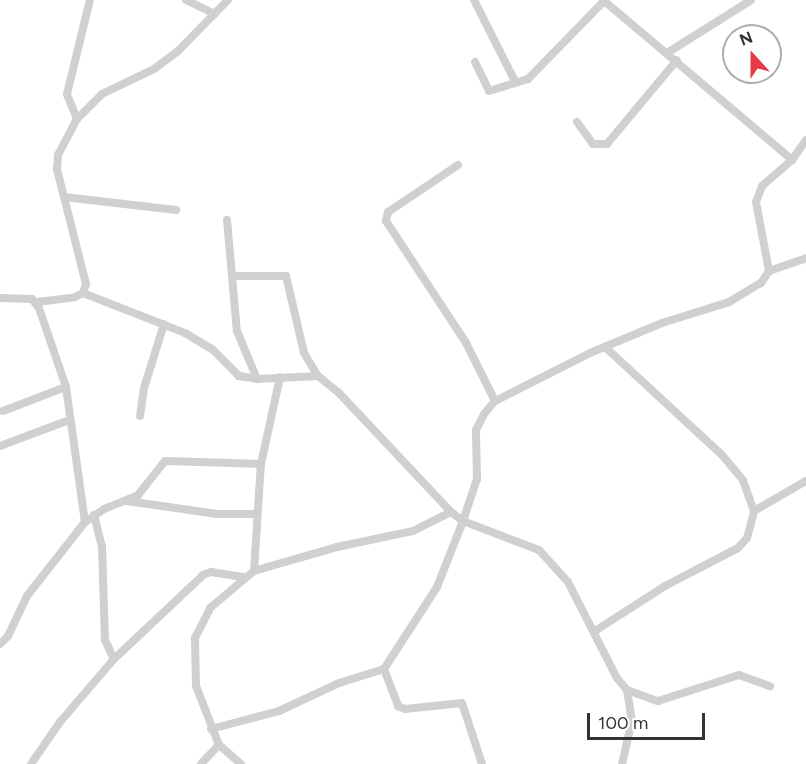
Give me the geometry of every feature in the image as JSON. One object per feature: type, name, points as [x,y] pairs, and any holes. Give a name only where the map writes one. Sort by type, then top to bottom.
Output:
[{"type":"street","points":[[77,119],[67,94],[90,0]]},
{"type":"street","points":[[186,0],[214,14]]},
{"type":"street","points":[[83,293],[86,284],[64,196],[58,155],[77,119],[102,94],[153,69],[178,51],[228,0]]},
{"type":"street","points":[[474,0],[516,83]]},
{"type":"street","points":[[667,53],[751,0]]},
{"type":"street","points":[[475,62],[489,91],[531,76],[604,1],[677,60],[792,160]]},
{"type":"street","points":[[577,122],[593,144],[608,144],[677,60]]},
{"type":"street","points":[[769,271],[756,201],[762,186],[792,160],[806,140]]},
{"type":"street","points":[[458,165],[388,212],[386,221],[466,343],[495,401]]},
{"type":"street","points":[[64,196],[176,210]]},
{"type":"street","points":[[227,219],[239,342],[256,379]]},
{"type":"street","points":[[211,729],[279,711],[339,683],[384,669],[437,587],[477,479],[476,430],[495,401],[605,346],[745,295],[761,283],[769,271],[806,258]]},
{"type":"street","points":[[232,276],[286,276],[304,353],[318,376],[339,393],[451,512],[463,521],[539,550],[568,582],[617,678],[627,690],[632,720],[622,764]]},
{"type":"street","points":[[0,298],[18,297],[37,302],[83,293],[164,324],[212,349],[239,376],[256,379],[318,376]]},
{"type":"street","points":[[37,302],[66,387],[85,522]]},
{"type":"street","points":[[140,416],[144,388],[164,324]]},
{"type":"street","points":[[595,631],[675,581],[738,548],[749,532],[754,511],[743,480],[721,454],[605,346]]},
{"type":"street","points":[[254,571],[261,464],[280,377]]},
{"type":"street","points":[[3,411],[66,387]]},
{"type":"street","points":[[0,446],[69,420]]},
{"type":"street","points":[[0,644],[8,636],[27,596],[85,522],[94,515],[127,501],[148,487],[165,461],[261,464]]},
{"type":"street","points":[[754,511],[806,481]]},
{"type":"street","points":[[127,501],[217,514],[257,514]]},
{"type":"street","points":[[241,764],[219,745],[196,686],[195,638],[210,608],[243,577],[254,571],[337,547],[413,531],[451,512]]},
{"type":"street","points":[[94,515],[102,546],[105,640],[114,659]]},
{"type":"street","points":[[31,764],[60,722],[114,659],[203,576],[212,572],[243,577]]},
{"type":"street","points":[[384,669],[398,706],[405,710],[462,704],[482,764]]},
{"type":"street","points":[[627,690],[658,701],[739,675],[770,686]]},
{"type":"street","points":[[201,764],[219,745]]}]
